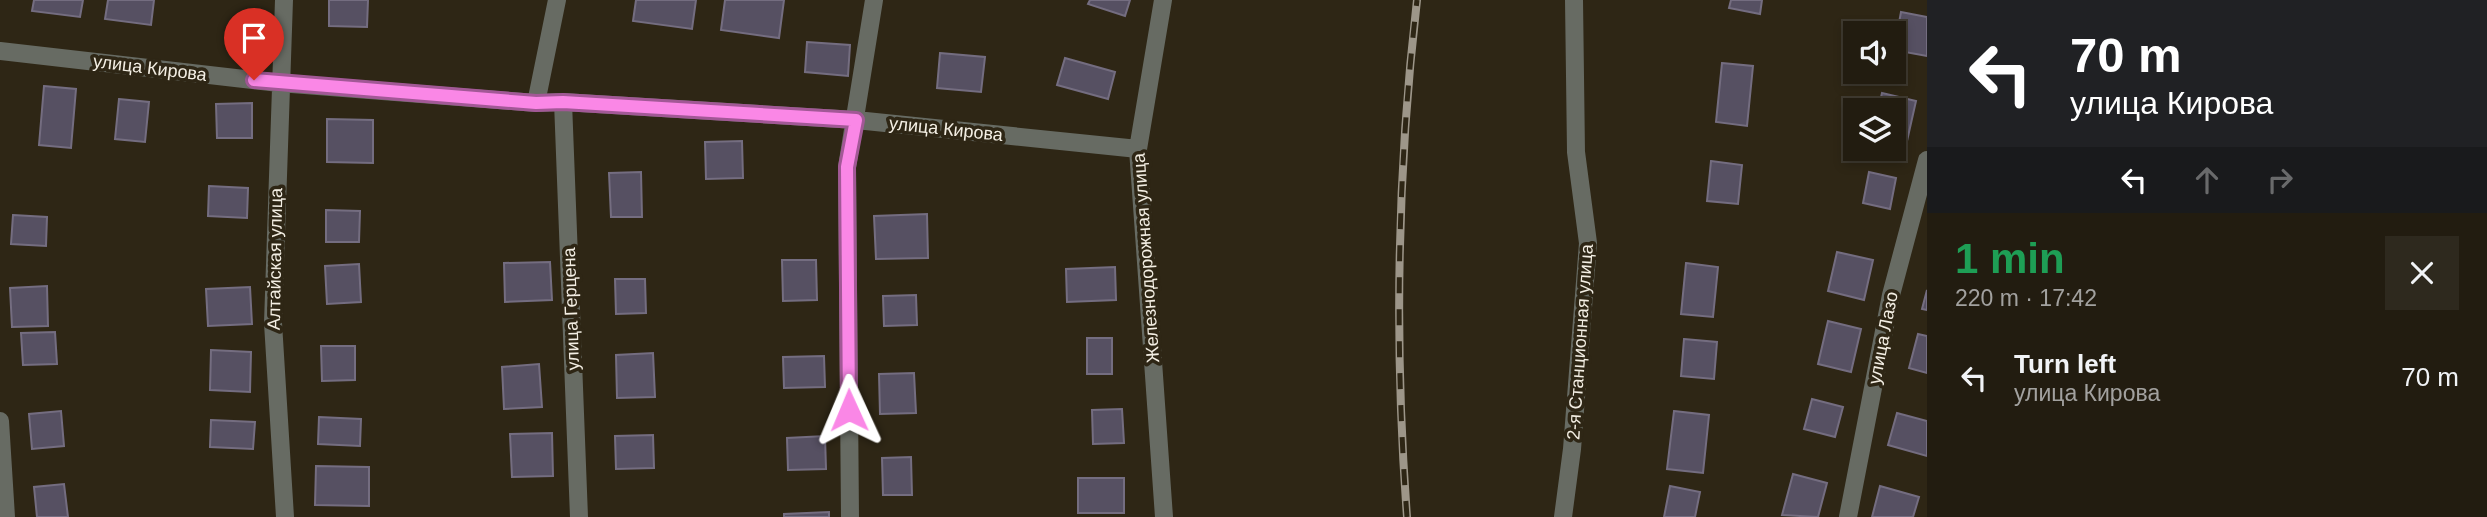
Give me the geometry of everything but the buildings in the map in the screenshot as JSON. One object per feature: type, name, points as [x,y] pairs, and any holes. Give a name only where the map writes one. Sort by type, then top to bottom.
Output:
[{"type":"street","name":"Алтайская улица","points":[[284,0],[279,83],[273,323],[285,517]]},
{"type":"street","points":[[536,103],[557,0]]},
{"type":"street","points":[[850,517],[847,167],[874,0]]},
{"type":"street","name":"Железнодорожная улица","points":[[1163,0],[1138,149],[1164,517]]},
{"type":"street","name":"2-я Станционная улица","points":[[1563,517],[1572,449],[1588,243],[1576,152],[1574,0]]},
{"type":"street","name":"улица Кирова","points":[[0,51],[279,83],[536,103],[563,102],[856,120],[1138,149]]},
{"type":"street","name":"улица Герцена","points":[[563,102],[579,517]]},
{"type":"street","name":"улица Лазо","points":[[1848,517],[1891,295],[1927,160]]},
{"type":"street","points":[[0,421],[6,517]]},
{"type":"railway","points":[[1407,517],[1400,387],[1400,258],[1405,129],[1417,0]]},
{"type":"route","points":[[254,80],[536,103],[563,102],[856,120],[847,167],[849,410]]}]
